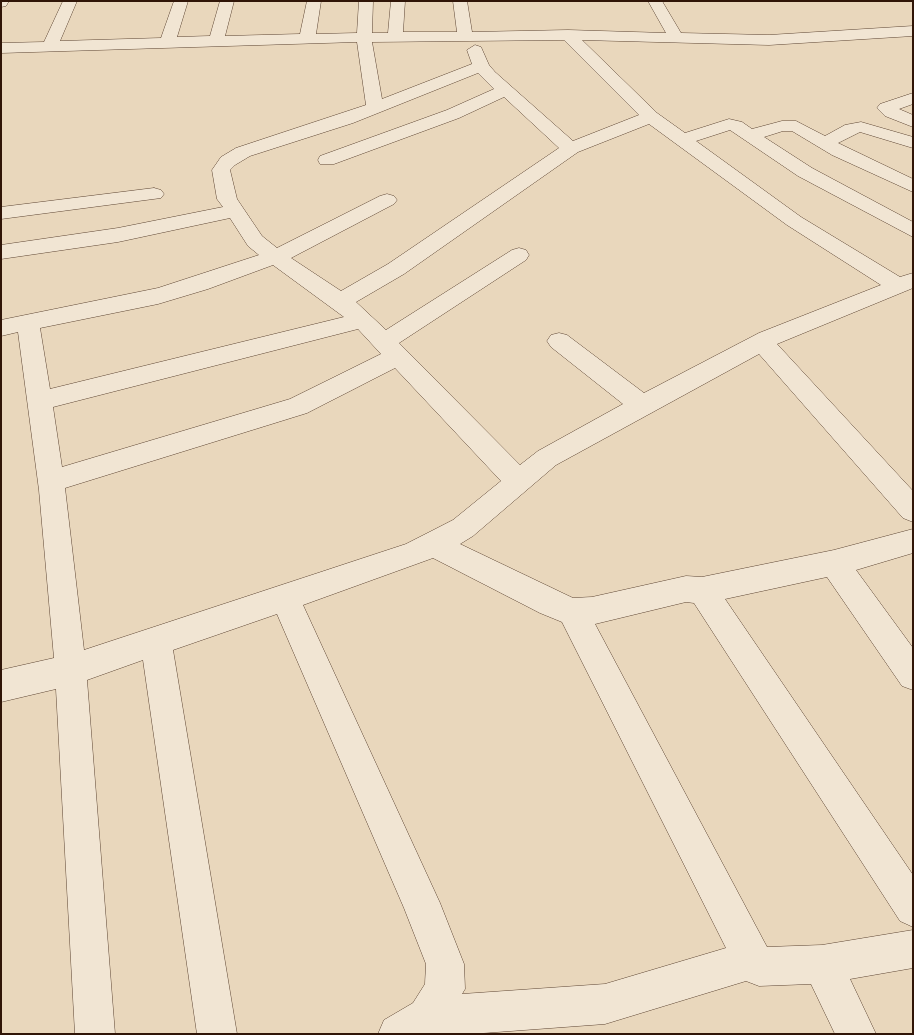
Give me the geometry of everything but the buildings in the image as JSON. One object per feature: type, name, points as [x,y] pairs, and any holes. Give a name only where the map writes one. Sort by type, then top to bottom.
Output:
[{"type":"street","points":[[50,46],[70,1]]},
{"type":"street","points":[[167,43],[182,1]]},
{"type":"street","points":[[216,41],[227,1]]},
{"type":"street","points":[[307,38],[314,1]]},
{"type":"street","points":[[366,1],[364,39],[375,108]]},
{"type":"street","points":[[395,37],[398,1]]},
{"type":"street","points":[[460,1],[467,36],[481,66],[563,143],[572,148]]},
{"type":"street","points":[[655,1],[676,37]]},
{"type":"street","points":[[1,48],[307,38],[364,39],[467,36],[568,35],[769,40],[913,31]]},
{"type":"street","points":[[568,35],[651,117],[680,140],[794,221],[905,283]]},
{"type":"street","points":[[481,66],[375,108],[243,152],[228,161],[221,170],[227,199],[255,241],[274,257],[363,320],[518,481]]},
{"type":"street","points":[[327,160],[453,114],[506,90]]},
{"type":"street","points":[[913,98],[886,108],[890,112],[913,122]]},
{"type":"street","points":[[340,302],[396,269],[572,148],[651,117]]},
{"type":"street","points":[[680,140],[729,124],[736,126],[805,172],[913,231]]},
{"type":"street","points":[[750,136],[790,125],[796,126],[861,163],[913,186]]},
{"type":"street","points":[[824,143],[851,129],[861,127],[905,140],[913,127]]},
{"type":"street","points":[[1,213],[154,194]]},
{"type":"street","points":[[1,328],[158,296],[200,284],[274,257],[387,200]]},
{"type":"street","points":[[1,252],[118,235],[235,210]]},
{"type":"street","points":[[50,482],[298,406],[390,349],[519,255]]},
{"type":"street","points":[[1,686],[71,670],[414,554],[463,528],[547,458],[642,405],[762,342],[905,283]]},
{"type":"street","points":[[39,401],[363,320]]},
{"type":"street","points":[[28,322],[50,482],[71,670],[96,1034]]},
{"type":"street","points":[[559,341],[642,405]]},
{"type":"street","points":[[762,342],[913,510]]},
{"type":"street","points":[[433,544],[573,612],[592,611],[686,589],[702,590],[834,563],[913,541]]},
{"type":"street","points":[[834,563],[913,675]]},
{"type":"street","points":[[702,590],[913,908]]},
{"type":"street","points":[[284,598],[420,903],[445,964],[445,989],[413,1025]]},
{"type":"street","points":[[573,612],[752,960],[760,967],[822,964],[913,948]]},
{"type":"street","points":[[156,642],[216,1034]]},
{"type":"street","points":[[413,1025],[605,1004],[752,960]]},
{"type":"street","points":[[822,964],[856,1034]]}]
